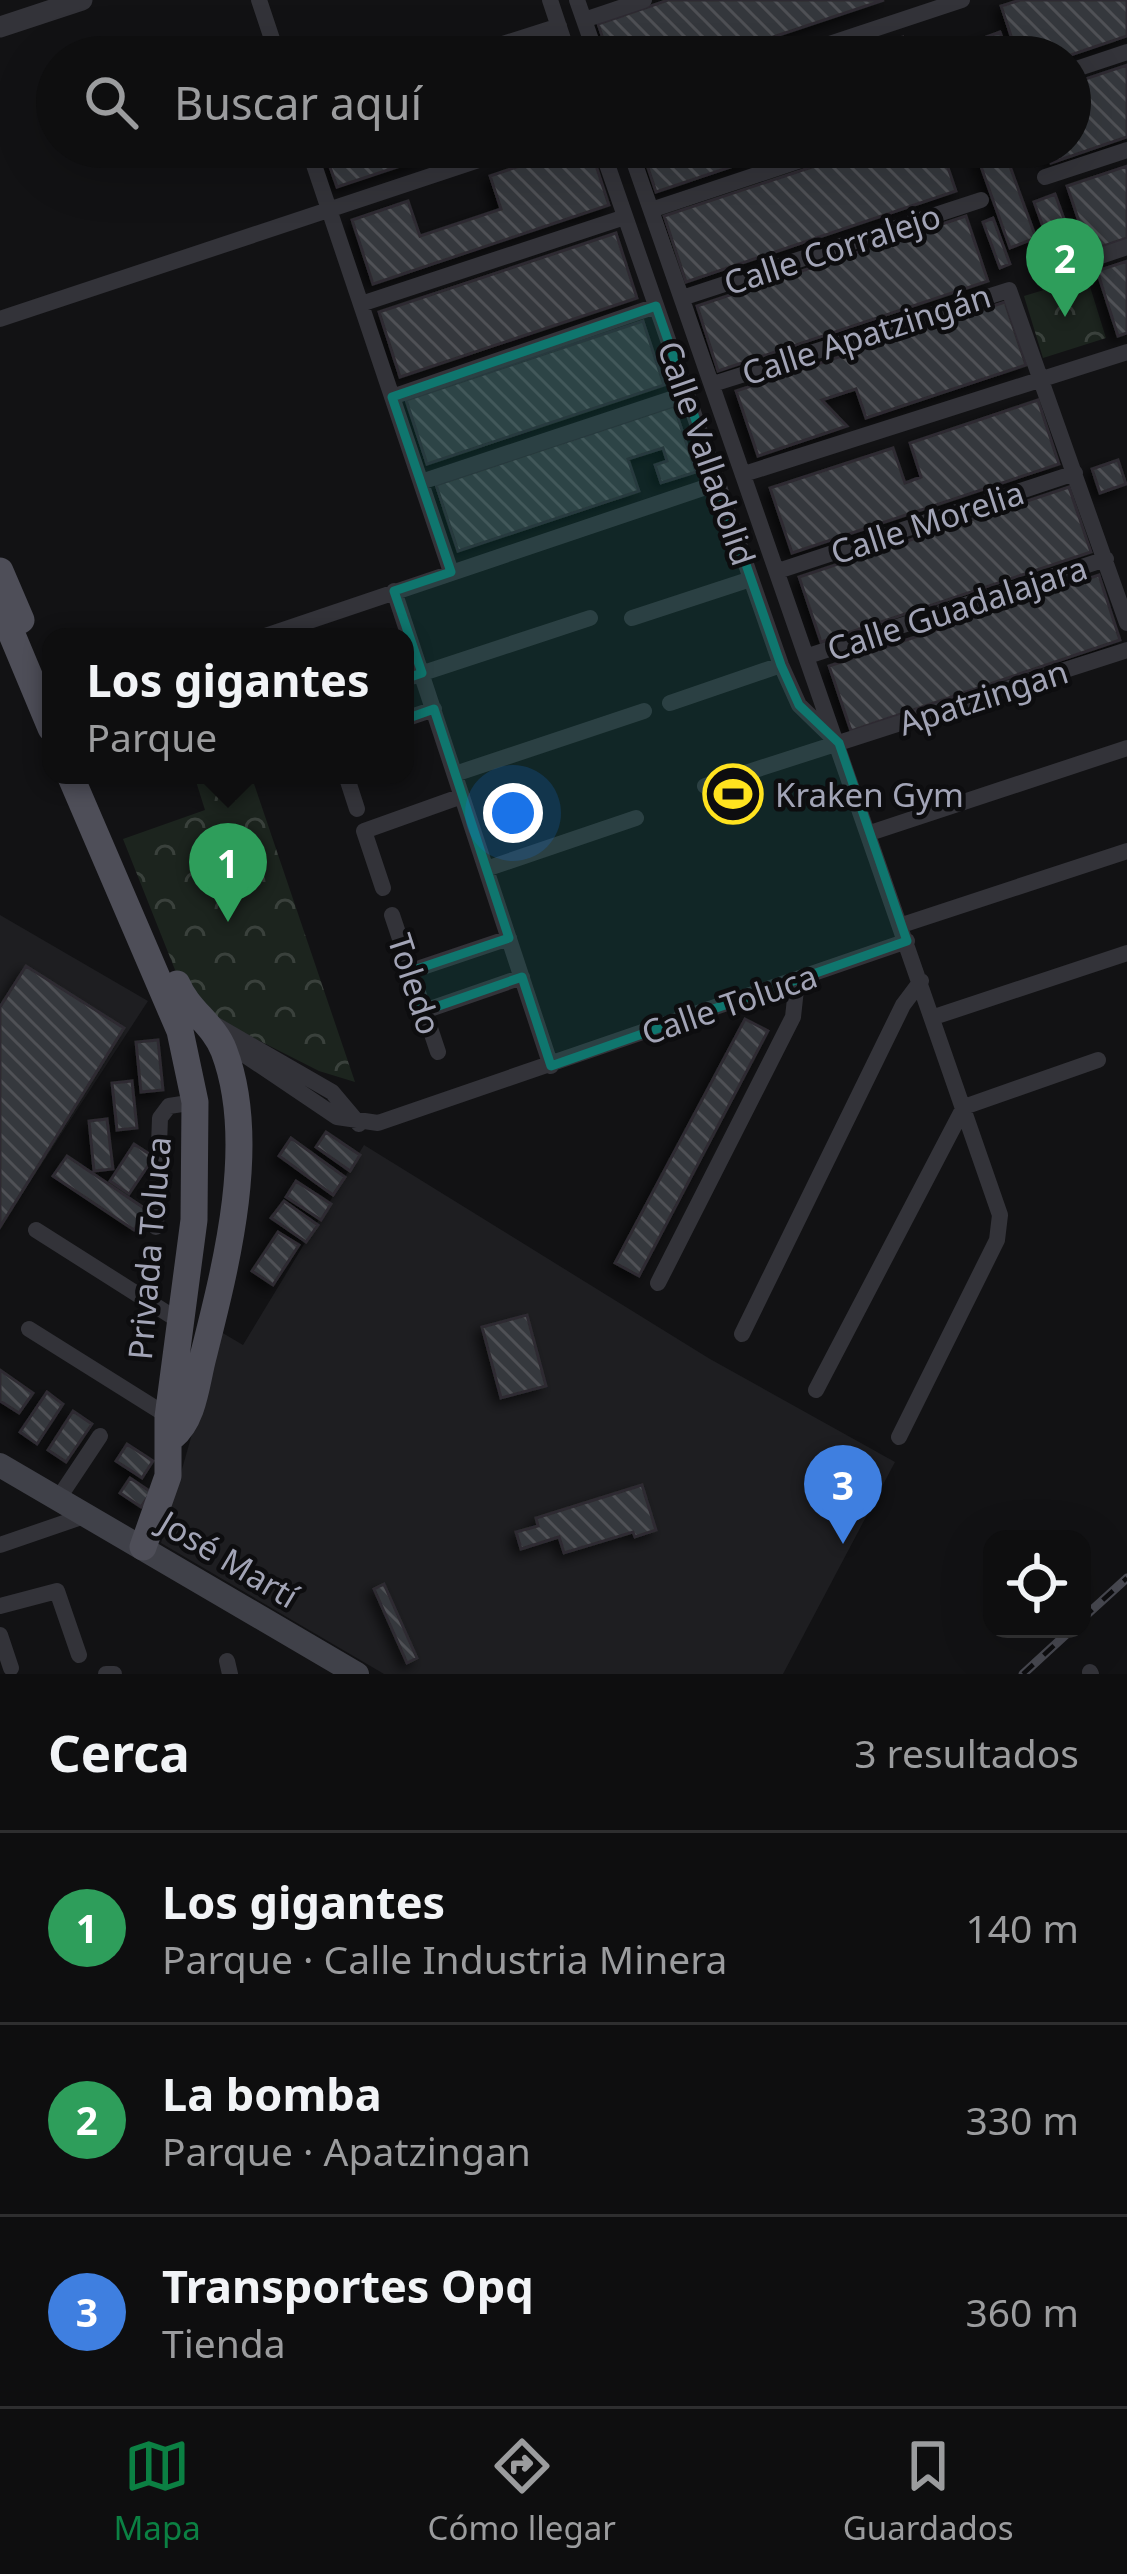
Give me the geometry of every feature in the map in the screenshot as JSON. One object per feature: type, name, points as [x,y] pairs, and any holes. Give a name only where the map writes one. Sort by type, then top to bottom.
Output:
[{"type":"main road","points":[[0,571],[42,669]]},
{"type":"main road","points":[[0,606],[42,706]]},
{"type":"main road","points":[[74,784],[193,1025]]},
{"type":"main road","points":[[91,784],[193,1025]]},
{"type":"main road","name":"Privada Toluca","points":[[143,1547],[163,1502],[194,1220],[193,1025]]},
{"type":"main road","name":"Privada Toluca","points":[[174,1426],[221,1286],[234,1209],[231,1081],[193,1025]]},
{"type":"main road","name":"José Martí","points":[[0,1465],[327,1674]]},
{"type":"main road","name":"José Martí","points":[[73,1509],[356,1674]]},
{"type":"street","points":[[0,27],[82,0]]},
{"type":"street","points":[[259,0],[271,36]]},
{"type":"street","points":[[550,0],[562,36]]},
{"type":"street","points":[[577,0],[590,36]]},
{"type":"street","points":[[584,20],[644,0]]},
{"type":"street","points":[[853,36],[962,0]]},
{"type":"street","points":[[528,36],[559,26]]},
{"type":"street","points":[[1091,64],[1127,52]]},
{"type":"street","points":[[1091,162],[1127,150]]},
{"type":"street","points":[[315,168],[452,572]]},
{"type":"street","points":[[0,319],[454,168]]},
{"type":"street","name":"Calle Valladolid","points":[[608,168],[781,664],[799,705],[839,743]]},
{"type":"street","name":"Calle Valladolid","points":[[636,168],[1000,1215],[998,1240],[899,1437]]},
{"type":"street","points":[[651,210],[777,168]]},
{"type":"street","points":[[1045,177],[1072,168]]},
{"type":"street","name":"Calle Corralejo","points":[[682,298],[981,200]]},
{"type":"street","points":[[362,304],[625,217]]},
{"type":"street","points":[[1077,264],[1127,247]]},
{"type":"street","name":"Calle Apatzingán","points":[[713,384],[1000,290],[1015,298],[1044,379]]},
{"type":"street","points":[[392,397],[656,306]]},
{"type":"street","points":[[744,474],[1127,352]]},
{"type":"street","points":[[1044,379],[1127,623]]},
{"type":"street","points":[[421,482],[686,394]]},
{"type":"street","name":"Calle Morelia","points":[[778,571],[1075,473]]},
{"type":"street","points":[[288,628],[718,483]]},
{"type":"street","name":"Calle Guadalajara","points":[[808,656],[1106,559]]},
{"type":"street","points":[[632,618],[751,579]]},
{"type":"street","points":[[394,591],[403,628]]},
{"type":"street","points":[[193,1025],[332,1092],[359,1124],[389,1119],[551,1066],[434,710],[414,676],[590,619]]},
{"type":"street","name":"Apatzingan","points":[[705,787],[1127,650]]},
{"type":"street","points":[[670,703],[781,664]]},
{"type":"street","points":[[414,716],[434,710]]},
{"type":"street","points":[[455,774],[644,711]]},
{"type":"street","points":[[870,833],[1127,748]]},
{"type":"street","points":[[349,784],[357,809]]},
{"type":"street","points":[[383,887],[364,831],[462,796]]},
{"type":"street","points":[[486,869],[636,818]]},
{"type":"street","name":"Calle Toluca","points":[[551,1066],[797,980],[905,933],[1127,851]]},
{"type":"street","name":"Toledo","points":[[392,915],[438,1052]]},
{"type":"street","points":[[411,971],[509,938]]},
{"type":"street","points":[[934,1017],[1127,952]]},
{"type":"street","points":[[424,1012],[522,977]]},
{"type":"street","points":[[658,1283],[794,1017],[797,980]]},
{"type":"street","points":[[742,1334],[907,998],[921,981]]},
{"type":"street","points":[[817,1390],[964,1107],[1098,1060]]},
{"type":"street","points":[[156,1227],[160,1118],[169,1106],[195,1102]]},
{"type":"street","points":[[36,1230],[181,1322]]},
{"type":"street","points":[[29,1330],[174,1426]]},
{"type":"street","points":[[0,1545],[73,1509],[100,1436]]},
{"type":"street","points":[[0,1606],[57,1591],[79,1655]]},
{"type":"street","points":[[0,1635],[11,1668]]},
{"type":"highlighted area","points":[[656,306],[781,665],[799,705],[839,743],[907,941],[551,1066],[522,977],[424,1011],[411,971],[509,938],[434,709],[335,744],[323,707],[422,673],[394,591],[451,572],[392,397]]},
{"type":"shaded area","points":[[0,915],[148,1001],[0,1228]]},
{"type":"shaded area","points":[[364,1145],[710,1359],[895,1462],[783,1674],[384,1674],[161,1543],[221,1332],[243,1345]]},
{"type":"green space","points":[[1087,277],[1106,338],[1043,358],[1024,296]]},
{"type":"green space","points":[[197,784],[254,784],[355,1082],[319,1071],[189,1005],[123,839],[205,810]]},
{"type":"building","points":[[668,0],[884,0],[776,36],[602,36],[598,24]]},
{"type":"building","points":[[1020,0],[1127,0],[1127,36],[1091,48],[1091,36],[1011,36],[1001,6]]},
{"type":"building","points":[[1127,65],[1127,137],[1091,149],[1091,77]]},
{"type":"building","points":[[1127,166],[1127,238],[1089,251],[1067,186]]},
{"type":"building","points":[[330,168],[394,168],[337,187]]},
{"type":"building","points":[[513,168],[597,168],[609,205],[373,284],[352,220],[408,201],[420,236],[501,209],[490,176]]},
{"type":"building","points":[[648,168],[727,168],[656,192]]},
{"type":"building","points":[[809,168],[948,168],[956,191],[686,282],[664,216]]},
{"type":"building","points":[[981,168],[1011,168],[1036,238],[1010,248]]},
{"type":"building","points":[[1055,194],[1071,238],[1050,246],[1034,202]]},
{"type":"building","points":[[966,216],[988,281],[718,371],[697,306]]},
{"type":"building","points":[[993,218],[1010,264],[1000,268],[983,222]]},
{"type":"building","points":[[616,233],[637,298],[400,377],[379,312]]},
{"type":"building","points":[[1127,261],[1127,333],[1118,336],[1097,271]]},
{"type":"building","points":[[1005,302],[1026,365],[866,418],[856,389],[822,400],[847,426],[758,456],[736,391]]},
{"type":"building","points":[[643,321],[664,385],[427,464],[406,400]]},
{"type":"building","points":[[1038,400],[1059,464],[792,553],[770,488],[893,448],[905,483],[921,477],[910,443]]},
{"type":"building","points":[[674,406],[696,472],[661,483],[655,465],[667,461],[663,448],[628,459],[639,491],[458,551],[436,485]]},
{"type":"building","points":[[1118,460],[1126,484],[1100,493],[1092,469]]},
{"type":"building","points":[[1069,487],[1091,552],[821,642],[799,577]]},
{"type":"building","points":[[1099,575],[1120,640],[851,731],[829,666]]},
{"type":"building","points":[[26,966],[124,1028],[0,1227],[0,1007]]},
{"type":"building","points":[[745,1019],[768,1031],[639,1276],[615,1263]]},
{"type":"building","points":[[158,1040],[163,1090],[141,1092],[136,1042]]},
{"type":"building","points":[[132,1081],[137,1128],[117,1130],[112,1083]]},
{"type":"building","points":[[107,1119],[113,1169],[94,1171],[89,1121]]},
{"type":"building","points":[[326,1132],[360,1155],[350,1171],[316,1147]]},
{"type":"building","points":[[291,1138],[345,1177],[333,1195],[279,1156]]},
{"type":"building","points":[[134,1144],[154,1157],[129,1194],[110,1181]]},
{"type":"building","points":[[67,1156],[147,1210],[134,1230],[53,1176]]},
{"type":"building","points":[[296,1181],[331,1204],[321,1220],[286,1197]]},
{"type":"building","points":[[284,1201],[318,1225],[306,1242],[271,1218]]},
{"type":"building","points":[[278,1232],[299,1245],[273,1285],[252,1271]]},
{"type":"building","points":[[527,1315],[546,1386],[501,1398],[482,1327]]},
{"type":"building","points":[[0,1370],[33,1393],[19,1413],[0,1401]]},
{"type":"building","points":[[47,1392],[63,1404],[37,1444],[20,1432]]},
{"type":"building","points":[[73,1411],[92,1424],[66,1462],[48,1450]]},
{"type":"building","points":[[127,1444],[153,1461],[142,1478],[116,1461]]},
{"type":"building","points":[[130,1478],[151,1492],[141,1507],[120,1493]]},
{"type":"building","points":[[642,1485],[656,1530],[635,1537],[633,1532],[564,1553],[559,1537],[521,1549],[516,1532],[538,1526],[536,1518]]},
{"type":"building","points":[[384,1584],[417,1658],[407,1663],[374,1589]]},
{"type":"railway","points":[[1091,1611],[1127,1578]]},
{"type":"railway","points":[[1023,1674],[1062,1638]]},
{"type":"place","name":"La bomba","points":[[1065,317]]},
{"type":"place","name":"Kraken Gym","points":[[733,794]]},
{"type":"place","name":"Los gigantes","points":[[228,922]]},
{"type":"place","name":"Transportes Opq","points":[[843,1544]]}]
